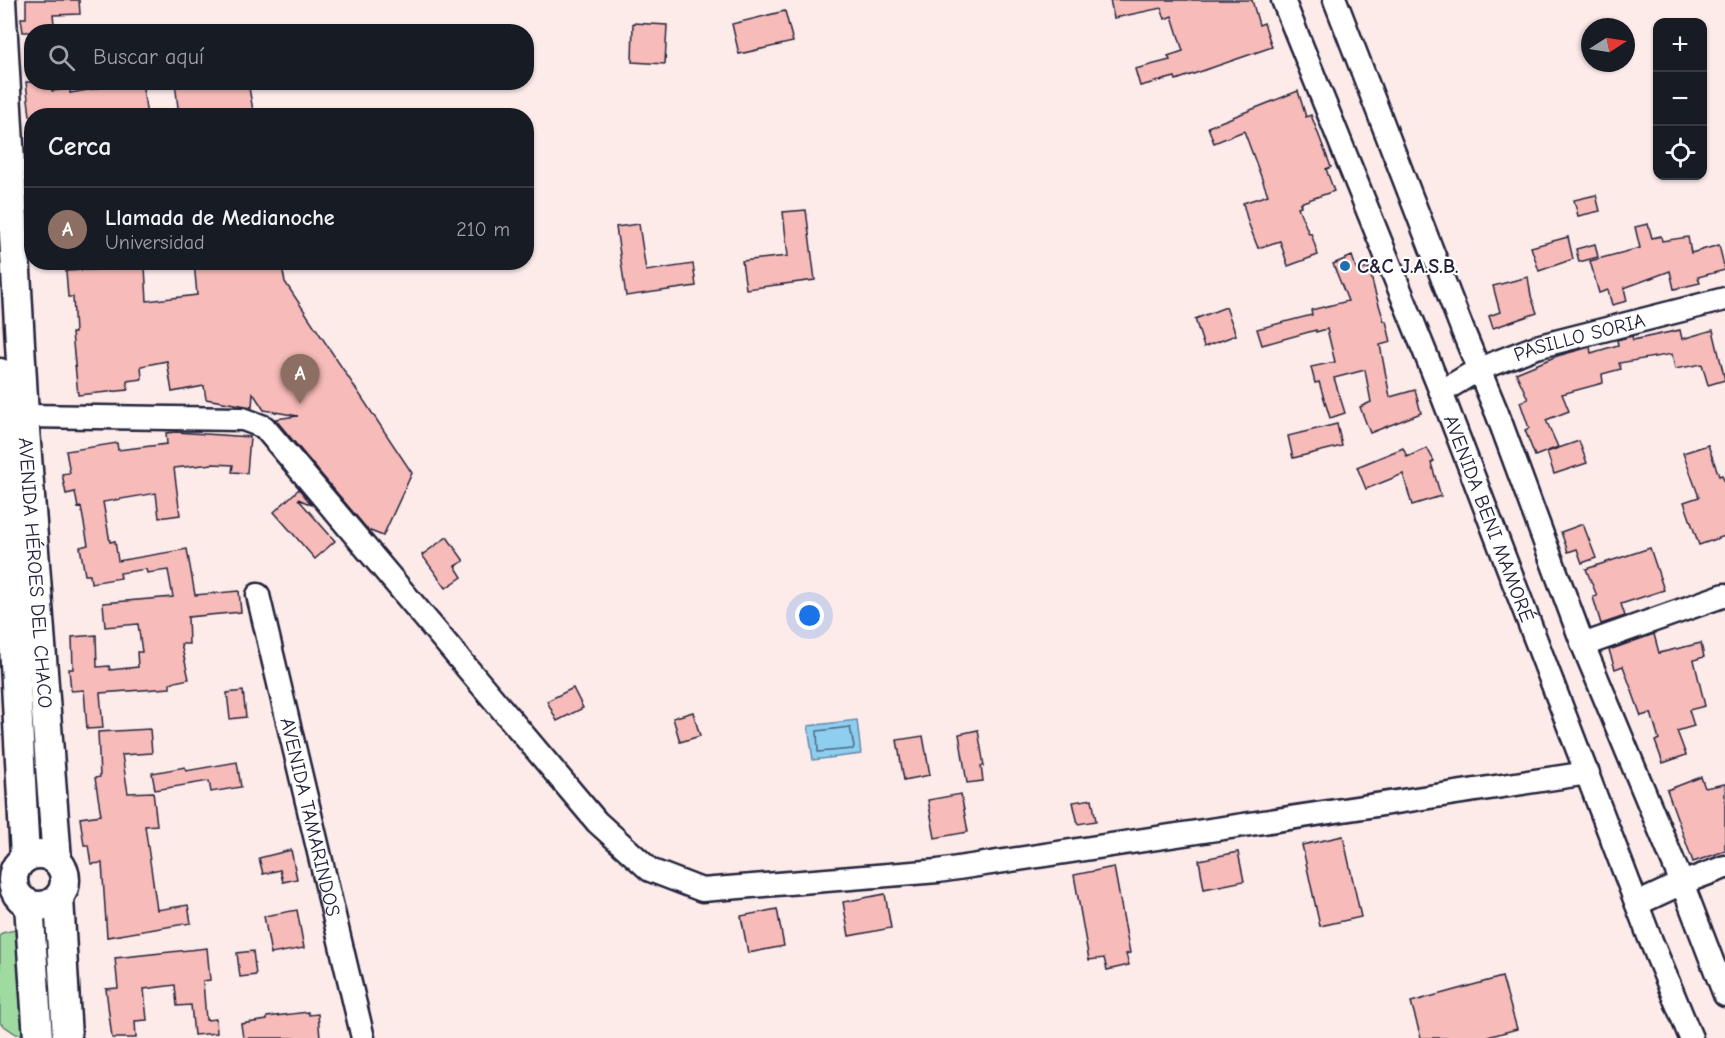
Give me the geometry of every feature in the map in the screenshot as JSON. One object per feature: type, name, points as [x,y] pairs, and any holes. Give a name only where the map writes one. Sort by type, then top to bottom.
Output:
[{"type":"main road","name":"AVENIDA HÉROES DEL CHACO","points":[[1,0],[24,416],[57,860]]},
{"type":"main road","name":"AVENIDA HÉROES DEL CHACO","points":[[0,373],[14,866]]},
{"type":"main road","points":[[38,1038],[13,884],[14,866],[41,854],[57,860],[65,874],[65,883],[59,898],[67,1038]]},
{"type":"main road","points":[[16,904],[44,906],[59,898]]},
{"type":"street","name":"AVENIDA BENI MAMORÉ","points":[[1283,0],[1441,392],[1637,904],[1691,1038]]},
{"type":"street","points":[[1335,0],[1479,369],[1583,645],[1682,883],[1725,995]]},
{"type":"street","name":"PASILLO SORIA","points":[[1441,392],[1479,369],[1536,347],[1725,299]]},
{"type":"street","points":[[24,416],[243,419],[264,427],[279,443],[295,467],[597,822],[650,870],[702,890],[938,871],[1588,773]]},
{"type":"street","name":"AVENIDA TAMARINDOS","points":[[258,595],[363,1038]]},
{"type":"street","points":[[1583,645],[1725,595]]},
{"type":"street","points":[[1637,904],[1682,883],[1725,867]]},
{"type":"green space","points":[[15,930],[20,940],[25,1034],[16,1034],[0,1023],[0,935]]},
{"type":"water","points":[[857,720],[861,754],[813,760],[808,726]]},
{"type":"building","points":[[26,0],[79,0],[80,14],[53,15],[54,24],[24,24],[23,32],[21,18],[26,18]]},
{"type":"building","points":[[1110,0],[1252,0],[1259,25],[1264,23],[1272,47],[1176,80],[1175,77],[1140,86],[1135,69],[1170,60],[1168,56],[1183,51],[1172,16],[1165,19],[1161,8],[1114,18]]},
{"type":"building","points":[[785,11],[793,42],[739,54],[732,24]]},
{"type":"building","points":[[633,23],[667,25],[665,64],[632,62]]},
{"type":"building","points":[[27,90],[70,90],[70,93],[87,90],[143,90],[146,108],[29,108]]},
{"type":"building","points":[[176,90],[249,90],[253,108],[178,108]]},
{"type":"building","points":[[1298,91],[1306,117],[1311,115],[1331,167],[1326,169],[1334,191],[1300,203],[1301,206],[1298,207],[1309,234],[1311,233],[1318,255],[1288,266],[1280,241],[1258,248],[1248,222],[1243,203],[1268,195],[1244,131],[1214,143],[1208,127]]},
{"type":"building","points":[[1596,195],[1600,211],[1578,216],[1574,200]]},
{"type":"building","points":[[806,210],[815,280],[746,289],[742,261],[788,256],[783,212]]},
{"type":"building","points":[[639,224],[646,271],[693,264],[696,286],[626,296],[616,227]]},
{"type":"building","points":[[1648,224],[1652,238],[1661,236],[1662,241],[1688,237],[1691,253],[1719,245],[1725,270],[1698,277],[1700,283],[1674,289],[1670,271],[1624,288],[1627,301],[1612,305],[1608,290],[1599,293],[1590,261],[1640,248],[1635,227]]},
{"type":"building","points":[[1568,237],[1573,259],[1539,271],[1531,247]]},
{"type":"building","points":[[1595,244],[1598,257],[1579,262],[1576,249]]},
{"type":"building","points":[[1352,256],[1357,271],[1369,268],[1384,321],[1386,321],[1391,342],[1380,345],[1390,397],[1415,390],[1421,413],[1370,433],[1360,407],[1371,402],[1365,370],[1334,378],[1345,413],[1330,418],[1319,382],[1315,383],[1311,367],[1335,362],[1327,329],[1262,345],[1257,329],[1312,315],[1311,310],[1348,301],[1333,264]]},
{"type":"building","points":[[145,270],[147,301],[197,295],[195,270],[283,270],[285,282],[412,473],[383,536],[368,530],[275,419],[298,416],[264,410],[253,393],[252,407],[206,399],[204,386],[172,392],[167,361],[141,366],[142,379],[127,381],[128,390],[78,395],[72,333],[75,333],[73,297],[68,297],[66,271]]},
{"type":"building","points":[[1528,277],[1537,313],[1493,328],[1489,316],[1500,312],[1493,286]]},
{"type":"building","points":[[1226,307],[1236,335],[1204,347],[1195,319]]},
{"type":"building","points":[[1680,330],[1682,339],[1713,330],[1725,380],[1708,385],[1702,364],[1675,369],[1672,354],[1619,363],[1621,369],[1602,374],[1603,383],[1562,394],[1569,411],[1546,420],[1558,447],[1535,456],[1525,430],[1529,428],[1520,402],[1528,399],[1516,373],[1557,356],[1590,347],[1591,353],[1618,345],[1617,340],[1632,336],[1633,340]]},
{"type":"building","points":[[1337,424],[1342,446],[1293,458],[1288,436]]},
{"type":"building","points":[[166,433],[250,437],[247,473],[232,472],[233,465],[213,464],[174,468],[180,515],[159,518],[156,493],[103,502],[110,542],[115,541],[118,561],[187,549],[195,595],[239,591],[241,612],[188,617],[189,644],[181,644],[189,679],[170,683],[170,688],[100,693],[103,728],[87,729],[84,690],[71,691],[69,669],[73,669],[72,637],[96,635],[97,667],[109,666],[110,670],[138,667],[137,652],[142,652],[138,624],[105,627],[103,603],[173,597],[168,570],[147,573],[146,569],[120,573],[121,578],[91,583],[90,575],[85,575],[80,547],[88,545],[81,507],[78,508],[75,492],[66,494],[62,474],[70,473],[66,451],[117,443],[118,450],[167,444]]},
{"type":"building","points":[[1579,441],[1587,463],[1554,474],[1547,452]]},
{"type":"building","points":[[1708,445],[1719,476],[1722,475],[1725,483],[1725,536],[1699,545],[1684,502],[1699,497],[1683,453]]},
{"type":"building","points":[[1403,448],[1407,457],[1427,448],[1434,461],[1431,463],[1441,496],[1412,505],[1403,474],[1366,489],[1357,467]]},
{"type":"building","points":[[299,489],[312,505],[298,499],[335,541],[315,559],[274,512]]},
{"type":"building","points":[[1583,524],[1596,558],[1582,563],[1577,549],[1568,552],[1561,532]]},
{"type":"building","points":[[447,537],[464,561],[455,566],[462,577],[446,588],[422,555]]},
{"type":"building","points":[[1650,548],[1664,590],[1621,604],[1625,616],[1601,624],[1593,597],[1597,596],[1586,569]]},
{"type":"building","points":[[1654,634],[1659,653],[1701,643],[1704,657],[1694,660],[1705,706],[1689,710],[1694,726],[1677,731],[1686,755],[1663,763],[1655,741],[1659,739],[1651,713],[1641,716],[1623,666],[1615,669],[1609,650]]},
{"type":"building","points":[[573,688],[583,708],[557,721],[547,701]]},
{"type":"building","points":[[243,691],[246,717],[230,719],[227,693]]},
{"type":"building","points":[[693,712],[700,736],[680,742],[673,718]]},
{"type":"building","points":[[150,729],[152,753],[122,755],[128,793],[153,792],[157,825],[145,826],[157,910],[188,905],[191,923],[107,937],[102,863],[91,864],[88,845],[84,845],[80,818],[101,815],[95,778],[100,777],[98,732]]},
{"type":"building","points":[[978,730],[984,766],[981,766],[983,781],[967,783],[959,734]]},
{"type":"building","points":[[923,736],[930,775],[904,780],[897,740]]},
{"type":"building","points":[[237,762],[241,787],[211,792],[209,781],[155,790],[152,773],[185,767],[186,771]]},
{"type":"building","points":[[1701,777],[1705,788],[1725,784],[1725,851],[1693,862],[1667,790]]},
{"type":"building","points":[[961,794],[968,832],[935,838],[928,800]]},
{"type":"building","points":[[1092,799],[1096,821],[1078,824],[1073,802]]},
{"type":"building","points":[[1343,836],[1361,917],[1320,926],[1302,845]]},
{"type":"building","points":[[291,850],[297,879],[283,882],[280,870],[263,874],[259,858]]},
{"type":"building","points":[[1238,852],[1244,881],[1204,889],[1199,860]]},
{"type":"building","points":[[1114,867],[1130,953],[1126,954],[1129,965],[1107,970],[1104,958],[1089,960],[1074,875]]},
{"type":"building","points":[[885,894],[891,928],[849,936],[843,902]]},
{"type":"building","points":[[777,909],[784,946],[748,953],[741,916]]},
{"type":"building","points":[[297,910],[304,948],[271,954],[264,916]]},
{"type":"building","points":[[207,948],[210,980],[203,981],[206,1020],[216,1019],[217,1033],[194,1035],[191,1005],[177,1006],[175,985],[144,989],[147,1020],[135,1021],[136,1038],[112,1038],[106,989],[118,988],[115,958]]},
{"type":"building","points":[[253,951],[256,975],[240,977],[237,953]]},
{"type":"building","points":[[1502,977],[1517,1029],[1484,1038],[1421,1038],[1411,1002]]},
{"type":"building","points":[[308,1012],[309,1015],[318,1014],[320,1038],[243,1038],[241,1024],[267,1020],[267,1017]]},
{"type":"place","name":"C&C J.A.S.B.","points":[[1345,266]]},
{"type":"place","name":"Llamada de Medianoche","points":[[300,404]]}]
